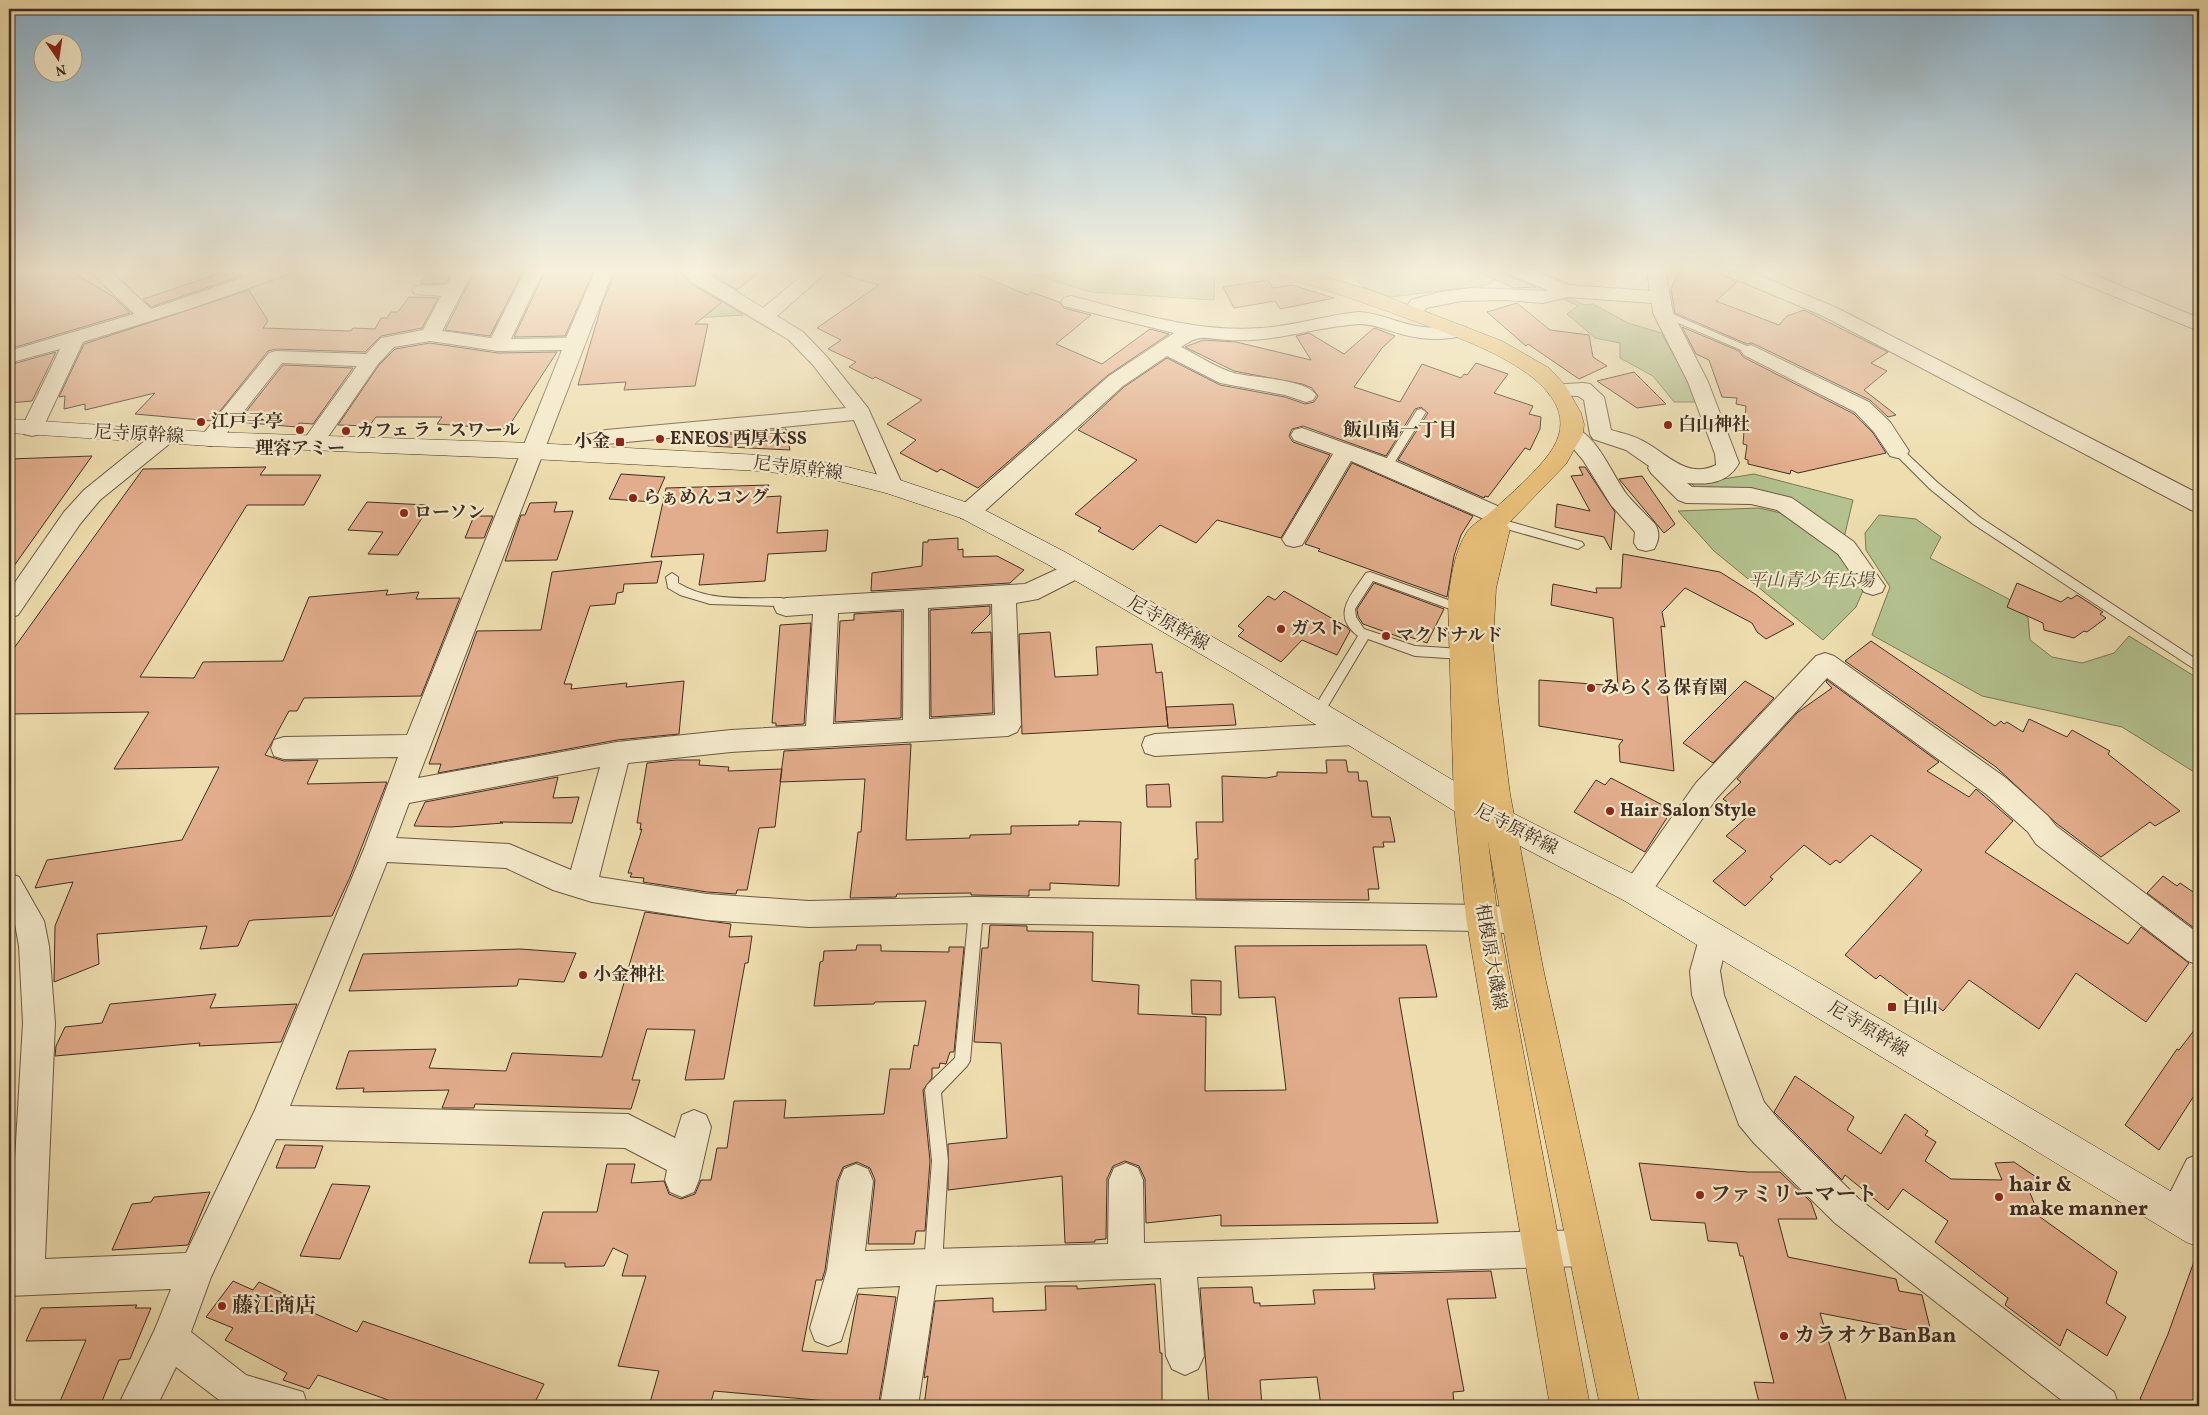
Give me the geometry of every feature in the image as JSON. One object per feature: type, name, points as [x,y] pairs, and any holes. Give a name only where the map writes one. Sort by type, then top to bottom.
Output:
[{"type":"main road","points":[[1471,335],[1495,345],[1541,373],[1557,390],[1570,413],[1573,424],[1572,434]]},
{"type":"main road","name":"相模原大磯線","points":[[1570,1406],[1482,918],[1469,806],[1461,609],[1465,568],[1478,536],[1500,520],[1558,459],[1572,434]]},
{"type":"main road","name":"相模原大磯線","points":[[1500,520],[1489,556],[1480,612],[1479,654],[1499,822],[1516,921],[1620,1406]]},
{"type":"street","points":[[9,358],[87,335]]},
{"type":"street","points":[[430,335],[498,345],[574,344]]},
{"type":"street","points":[[313,442],[371,360],[388,342],[430,335]]},
{"type":"street","points":[[498,345],[503,335]]},
{"type":"street","points":[[137,1406],[170,1339],[196,1270],[267,1122],[378,849],[416,746],[578,335]]},
{"type":"street","points":[[794,335],[820,361],[860,413],[892,486]]},
{"type":"street","points":[[970,512],[1116,381],[1186,335]]},
{"type":"street","points":[[1557,390],[1583,389],[1594,397],[1601,434],[1634,445],[1674,472],[1702,476],[1724,470],[1728,463],[1712,412],[1675,335]]},
{"type":"street","points":[[1874,335],[2199,504]]},
{"type":"street","points":[[32,429],[75,339]]},
{"type":"street","points":[[1167,348],[1227,378],[1296,389]]},
{"type":"street","points":[[1751,351],[1862,407],[1882,427],[1898,451]]},
{"type":"street","points":[[210,439],[276,357],[371,360]]},
{"type":"street","points":[[583,454],[595,440],[606,437],[860,413]]},
{"type":"street","name":"尼寺原幹線","points":[[9,426],[32,429],[210,439],[532,451],[760,463],[831,471],[892,486],[970,512],[1056,558],[1318,712],[1469,806],[1636,891],[2188,1222]]},
{"type":"street","points":[[1572,434],[1590,455],[1619,500],[1652,533]]},
{"type":"street","points":[[1302,435],[1386,466],[1500,520]]},
{"type":"street","points":[[9,610],[72,518],[92,495],[165,436]]},
{"type":"street","points":[[1294,539],[1345,452]]},
{"type":"street","points":[[1657,460],[1659,471],[1686,495],[1751,496],[1784,504],[1846,548],[1873,586]]},
{"type":"street","points":[[786,607],[1004,595],[1038,591],[1075,570]]},
{"type":"street","points":[[398,793],[617,753],[818,735],[1008,726],[1004,595]]},
{"type":"street","points":[[916,600],[916,731]]},
{"type":"street","points":[[818,735],[826,605]]},
{"type":"street","points":[[1636,891],[1706,791],[1825,663],[1996,786],[2038,824],[2046,835],[2199,951]]},
{"type":"street","points":[[1155,745],[1353,734]]},
{"type":"street","points":[[293,753],[416,746]]},
{"type":"street","points":[[582,885],[617,753]]},
{"type":"street","points":[[378,849],[509,856],[563,881],[592,889],[707,907],[809,914],[976,910],[1482,918],[1516,921]]},
{"type":"street","points":[[9,886],[29,921],[34,946],[39,1023],[17,1278],[196,1270]]},
{"type":"street","points":[[1713,938],[1706,971],[1708,995],[1751,1113],[1766,1131],[1847,1211],[2100,1406]]},
{"type":"street","points":[[267,1122],[628,1131],[684,1171],[694,1127]]},
{"type":"street","points":[[2188,1222],[2199,1172]]},
{"type":"street","points":[[1126,1180],[1126,1262]]},
{"type":"street","points":[[828,1328],[844,1270],[856,1181]]},
{"type":"street","points":[[844,1270],[1586,1248]]},
{"type":"street","points":[[1178,1260],[1185,1356]]},
{"type":"street","points":[[899,1406],[927,1268]]},
{"type":"street","points":[[170,1339],[236,1391],[289,1406]]},
{"type":"lane","points":[[1719,335],[1751,351]]},
{"type":"lane","points":[[1386,466],[1421,412]]},
{"type":"lane","points":[[1898,451],[1934,486],[1977,521],[2199,667]]},
{"type":"lane","points":[[1500,520],[1578,545]]},
{"type":"lane","points":[[1461,609],[1370,576],[1349,609],[1354,626],[1365,634],[1415,651],[1462,654]]},
{"type":"lane","points":[[672,578],[672,585],[695,596],[723,602],[781,602],[786,607]]},
{"type":"lane","points":[[1318,712],[1365,634]]},
{"type":"lane","points":[[927,1268],[940,1162],[933,1090],[962,1061],[976,910]]},
{"type":"green space","points":[[1592,335],[1662,335],[1684,373],[1696,402],[1674,402],[1653,376],[1620,358],[1620,343],[1595,338]]},
{"type":"green space","points":[[1754,474],[1853,500],[1844,538],[1793,499],[1700,493],[1692,484]]},
{"type":"green space","name":"平山青少年広場","points":[[1759,508],[1781,513],[1842,555],[1865,586],[1856,607],[1823,640],[1714,551],[1678,511]]},
{"type":"green space","points":[[1879,515],[1916,519],[1941,537],[1930,558],[2022,606],[2028,618],[2030,640],[2052,657],[2082,663],[2114,653],[2129,636],[2199,679],[2199,775],[2122,727],[1982,696],[1872,635],[1890,587],[1866,550],[1865,533]]},
{"type":"building","points":[[9,335],[56,335],[9,349]]},
{"type":"building","points":[[111,335],[386,335],[381,336],[365,352],[276,349],[268,351],[212,421],[135,414],[155,393],[85,410],[85,404],[64,409],[65,396],[59,397],[84,344]]},
{"type":"building","points":[[515,335],[565,335],[565,336],[514,337]]},
{"type":"building","points":[[593,335],[706,335],[695,386],[624,390],[626,382],[578,385]]},
{"type":"building","points":[[831,335],[1067,335],[1056,344],[1102,364],[1142,335],[1167,335],[1108,375],[978,488],[941,469],[937,472],[900,453],[916,440],[887,424],[922,400],[875,377],[873,379],[849,367],[856,362],[828,349],[841,340]]},
{"type":"building","points":[[1312,335],[1344,354],[1366,335],[1395,336],[1382,348],[1354,387],[1400,402],[1422,364],[1461,378],[1464,374],[1467,375],[1476,363],[1508,374],[1494,393],[1533,406],[1529,414],[1541,417],[1540,429],[1530,450],[1525,448],[1488,497],[1485,496],[1484,498],[1398,460],[1428,413],[1421,407],[1415,409],[1386,456],[1303,426],[1292,429],[1289,436],[1293,442],[1330,455],[1281,538],[1217,520],[1196,543],[1160,525],[1133,550],[1098,531],[1101,528],[1075,514],[1137,460],[1078,430],[1124,387],[1167,358],[1220,385],[1285,397],[1305,404],[1314,402],[1318,396],[1312,388],[1302,384],[1234,371],[1185,347],[1203,340],[1236,342],[1311,360],[1296,336]]},
{"type":"building","points":[[1513,335],[1589,335],[1593,357],[1607,366],[1579,379],[1528,344],[1526,346]]},
{"type":"building","points":[[1686,335],[1701,335],[1739,351],[1743,357],[1854,414],[1873,433],[1886,453],[1798,473],[1791,470],[1790,474],[1748,464],[1748,460],[1745,459],[1747,445],[1743,444],[1746,406],[1736,404],[1737,398],[1722,397],[1709,360],[1696,354]]},
{"type":"building","points":[[1726,335],[1854,335],[1888,352],[1871,363],[1887,371],[1864,390],[1896,415],[1888,417],[1870,400],[1752,343],[1747,344]]},
{"type":"building","points":[[430,343],[498,353],[557,352],[507,429],[437,424],[442,417],[376,417],[369,426],[338,425],[379,365],[395,349]]},
{"type":"building","points":[[56,352],[32,401],[9,403],[9,365]]},
{"type":"building","points":[[283,365],[353,368],[313,424],[299,423],[297,427],[238,422]]},
{"type":"building","points":[[1634,372],[1666,404],[1637,408],[1597,381]]},
{"type":"building","points":[[786,429],[790,450],[708,446],[708,436]]},
{"type":"building","points":[[92,456],[9,573],[9,459]]},
{"type":"building","points":[[1352,463],[1473,516],[1461,535],[1454,556],[1447,597],[1318,551],[1320,549],[1305,544]]},
{"type":"building","points":[[266,467],[260,475],[321,475],[304,505],[247,505],[140,677],[194,678],[203,662],[283,661],[309,597],[388,590],[386,595],[419,592],[416,599],[460,598],[421,696],[304,698],[297,711],[289,711],[265,755],[284,761],[318,760],[307,784],[387,782],[350,877],[332,916],[249,921],[238,946],[200,949],[207,926],[97,934],[99,964],[54,982],[55,926],[73,882],[35,888],[47,860],[182,840],[219,767],[114,769],[149,712],[9,714],[9,655],[143,469]]},
{"type":"building","points":[[1579,467],[1585,467],[1615,512],[1611,550],[1604,537],[1555,527],[1557,504],[1590,511],[1571,476],[1583,475]]},
{"type":"building","points":[[621,474],[665,477],[654,502],[609,499]]},
{"type":"building","points":[[1642,476],[1675,524],[1664,533],[1619,479]]},
{"type":"building","points":[[769,485],[764,497],[781,496],[777,533],[828,530],[826,551],[768,554],[765,581],[699,585],[704,554],[651,557],[666,488]]},
{"type":"building","points":[[367,502],[427,505],[418,519],[422,518],[398,555],[368,554],[383,532],[348,530]]},
{"type":"building","points":[[557,502],[554,512],[573,511],[557,560],[505,561],[521,515],[525,515],[530,503]]},
{"type":"building","points":[[474,516],[493,516],[484,538],[465,538]]},
{"type":"building","points":[[958,538],[958,550],[963,549],[963,557],[997,556],[1024,570],[1010,583],[871,591],[872,573],[922,566],[923,542]]},
{"type":"building","points":[[1623,554],[1720,572],[1755,594],[1794,624],[1766,639],[1757,632],[1752,623],[1685,588],[1662,612],[1665,627],[1661,626],[1674,771],[1620,762],[1619,745],[1623,740],[1539,726],[1539,680],[1618,686],[1613,618],[1551,605],[1553,584],[1597,593],[1596,588],[1621,588]]},
{"type":"building","points":[[662,561],[657,583],[624,584],[623,592],[617,593],[615,604],[590,606],[564,684],[572,684],[571,689],[627,683],[626,687],[684,681],[679,734],[617,740],[438,773],[441,764],[429,764],[477,631],[541,630],[552,572]]},
{"type":"building","points":[[1374,583],[1444,609],[1427,643],[1404,635],[1402,638],[1363,624],[1358,616],[1357,609]]},
{"type":"building","points":[[2017,583],[2061,602],[2068,597],[2071,599],[2077,595],[2103,612],[2100,614],[2106,618],[2087,632],[2084,631],[2074,638],[2044,630],[2043,623],[2007,607]]},
{"type":"building","points":[[1284,591],[1347,627],[1350,631],[1337,655],[1302,640],[1281,662],[1238,636],[1244,630],[1238,626],[1268,596],[1275,600]]},
{"type":"building","points":[[990,606],[990,614],[971,633],[991,632],[993,713],[931,717],[930,610]]},
{"type":"building","points":[[902,611],[901,718],[835,722],[840,621],[854,620],[854,614]]},
{"type":"building","points":[[811,623],[804,724],[776,726],[776,723],[772,723],[780,625]]},
{"type":"building","points":[[1050,632],[1055,677],[1098,675],[1096,647],[1152,644],[1156,673],[1162,672],[1168,726],[1022,734],[1019,634]]},
{"type":"building","points":[[1871,641],[1995,726],[2001,721],[2004,724],[2007,722],[2023,732],[2029,719],[2067,737],[2072,730],[2110,751],[2108,754],[2180,811],[2155,826],[2150,822],[2101,857],[2056,823],[1996,767],[1845,661]]},
{"type":"building","points":[[1827,680],[1939,762],[1927,771],[1969,797],[1976,789],[2013,821],[1985,852],[2128,944],[2141,927],[2189,963],[2146,1022],[2076,973],[2039,1029],[1969,980],[1943,1011],[1933,1003],[1927,1010],[1880,975],[1876,979],[1845,955],[1922,870],[1871,835],[1840,863],[1836,860],[1830,865],[1804,845],[1770,877],[1773,879],[1745,906],[1713,881],[1746,851],[1726,836],[1747,817],[1723,799],[1741,782],[1737,779],[1798,712],[1832,688],[1826,682]]},
{"type":"building","points":[[1745,681],[1774,698],[1713,763],[1683,743]]},
{"type":"building","points":[[1233,704],[1236,725],[1168,728],[1166,707]]},
{"type":"building","points":[[911,744],[906,840],[970,838],[970,835],[1011,834],[1011,826],[1079,825],[1079,821],[1121,822],[1119,886],[1050,883],[1050,890],[1029,890],[1029,896],[971,895],[971,893],[897,894],[896,897],[850,898],[858,832],[861,832],[865,779],[780,782],[784,751]]},
{"type":"building","points":[[700,760],[699,765],[729,767],[728,771],[782,769],[775,827],[759,828],[747,890],[737,890],[736,894],[707,892],[643,882],[644,878],[630,877],[632,873],[628,873],[642,829],[640,830],[641,823],[637,823],[647,763]]},
{"type":"building","points":[[1326,760],[1346,760],[1348,772],[1358,772],[1359,781],[1367,781],[1372,817],[1390,817],[1395,842],[1383,842],[1384,847],[1373,847],[1379,889],[1368,889],[1369,900],[1196,899],[1195,859],[1198,859],[1196,822],[1223,822],[1222,776],[1266,778],[1277,776],[1277,772],[1327,773]]},
{"type":"building","points":[[558,777],[553,798],[579,797],[572,823],[500,822],[503,823],[451,827],[414,826],[425,802]]},
{"type":"building","name":"Hair Salon Style","points":[[1611,778],[1672,810],[1645,852],[1574,812],[1596,780],[1605,785]]},
{"type":"building","points":[[1169,784],[1171,807],[1147,807],[1146,785]]},
{"type":"building","points":[[2163,876],[2177,886],[2180,883],[2199,896],[2199,922],[2194,928],[2147,893]]},
{"type":"building","points":[[645,912],[731,924],[729,937],[752,936],[748,963],[745,963],[724,1079],[685,1080],[695,1030],[647,1029],[632,1080],[640,1080],[631,1109],[475,1104],[474,1108],[442,1108],[449,1090],[363,1092],[364,1088],[336,1089],[349,1051],[436,1049],[429,1068],[506,1071],[512,1053],[602,1057]]},
{"type":"building","points":[[990,925],[1027,926],[1027,931],[1093,932],[1092,981],[1139,985],[1138,1014],[1206,1017],[1205,1091],[1286,1090],[1275,997],[1239,998],[1235,946],[1426,945],[1437,997],[1399,998],[1438,1223],[1221,1226],[1221,1215],[1146,1223],[1145,1179],[1139,1166],[1125,1161],[1113,1166],[1107,1179],[1106,1239],[1095,1240],[1095,1242],[1065,1243],[1062,1176],[948,1190],[948,1144],[1007,1138],[1001,1043],[974,1042],[982,948],[988,948]]},
{"type":"building","points":[[857,945],[881,945],[881,951],[949,952],[949,947],[964,947],[954,1052],[950,1052],[946,1064],[940,1063],[939,1068],[932,1068],[932,1078],[923,1090],[930,1161],[925,1231],[916,1231],[914,1244],[868,1244],[875,1180],[870,1168],[857,1162],[843,1167],[837,1181],[825,1270],[822,1280],[816,1280],[802,1351],[847,1354],[858,1294],[896,1297],[879,1402],[873,1405],[714,1391],[710,1406],[649,1406],[659,1371],[618,1366],[646,1276],[622,1276],[628,1255],[613,1248],[604,1266],[565,1267],[565,1263],[529,1263],[543,1212],[597,1212],[607,1164],[635,1164],[631,1183],[664,1181],[669,1194],[681,1199],[695,1194],[701,1180],[711,1180],[717,1148],[727,1148],[734,1101],[786,1100],[784,1118],[884,1114],[890,1069],[910,1069],[914,1045],[918,1046],[926,1001],[814,1006],[820,962],[823,961],[824,951],[856,950]]},
{"type":"building","points":[[520,949],[576,953],[564,982],[519,979],[517,986],[349,991],[363,954]]},
{"type":"building","points":[[1191,980],[1221,981],[1221,1015],[1192,1014]]},
{"type":"building","points":[[216,994],[210,1008],[297,1004],[281,1042],[199,1046],[200,1043],[55,1056],[56,1046],[65,1027],[102,1023],[110,1004]]},
{"type":"building","points":[[2199,1024],[2199,1088],[2159,1150],[2125,1125],[2177,1049],[2179,1050]]},
{"type":"building","points":[[1795,1076],[1854,1117],[1847,1130],[1881,1154],[1905,1114],[1928,1131],[1925,1135],[1936,1142],[1925,1161],[1951,1179],[2002,1180],[1995,1163],[2014,1162],[2039,1179],[2030,1193],[2040,1217],[2117,1272],[2106,1303],[2126,1317],[2107,1356],[2067,1329],[2060,1346],[2005,1305],[2008,1298],[1935,1242],[1948,1221],[1903,1189],[1888,1210],[1845,1175],[1842,1180],[1774,1112]]},
{"type":"building","points":[[285,1145],[323,1146],[315,1168],[276,1168]]},
{"type":"building","points":[[1639,1163],[1748,1172],[1780,1172],[1811,1202],[1817,1219],[1778,1219],[1788,1257],[1896,1279],[1899,1291],[1922,1295],[1933,1340],[1908,1335],[1907,1330],[1820,1313],[1848,1406],[1760,1406],[1754,1382],[1774,1383],[1743,1256],[1740,1256],[1737,1243],[1708,1241],[1705,1223],[1651,1220]]},
{"type":"building","points":[[332,1184],[370,1186],[340,1259],[300,1256]]},
{"type":"building","points":[[210,1192],[188,1245],[112,1250],[132,1204],[151,1202],[154,1197]]},
{"type":"building","points":[[2196,1256],[2199,1256],[2199,1406],[2149,1406],[2140,1399],[2168,1334]]},
{"type":"building","points":[[1491,1271],[1496,1298],[1447,1299],[1464,1391],[1453,1392],[1454,1406],[1321,1406],[1317,1377],[1260,1380],[1262,1406],[1209,1406],[1200,1288],[1252,1287],[1254,1303],[1260,1303],[1260,1306],[1315,1304],[1313,1290],[1375,1289],[1373,1274]]},
{"type":"building","points":[[233,1281],[253,1290],[259,1282],[312,1307],[309,1311],[357,1332],[363,1321],[544,1384],[533,1406],[405,1406],[318,1375],[309,1389],[283,1380],[287,1373],[225,1340],[233,1328],[206,1317]]},
{"type":"building","points":[[1155,1284],[1160,1353],[1162,1353],[1162,1406],[924,1406],[928,1376],[924,1378],[935,1301],[993,1298],[993,1312],[1046,1310],[1045,1286],[1077,1286],[1077,1289]]},
{"type":"building","points":[[137,1305],[135,1308],[151,1308],[130,1359],[119,1360],[100,1406],[58,1406],[86,1340],[26,1341],[41,1308]]},
{"type":"place","name":"江戸子亭","points":[[201,422]]},
{"type":"place","name":"白山神社","points":[[1668,425]]},
{"type":"place","name":"理容アミー","points":[[300,430]]},
{"type":"place","name":"カフェ ラ・スワール","points":[[346,431]]},
{"type":"place","name":"ENEOS 西厚木SS","points":[[660,439]]},
{"type":"place","name":"小金","points":[[620,442]]},
{"type":"place","name":"らぁめんコング","points":[[633,498]]},
{"type":"place","name":"ローソン","points":[[404,513]]},
{"type":"place","name":"ガスト","points":[[1281,629]]},
{"type":"place","name":"マクドナルド","points":[[1386,636]]},
{"type":"place","name":"みらくる保育園","points":[[1591,688]]},
{"type":"place","name":"Hair Salon Style","points":[[1610,811]]},
{"type":"place","name":"小金神社","points":[[583,975]]},
{"type":"place","name":"白山","points":[[1892,1007]]},
{"type":"place","name":"ファミリーマート","points":[[1700,1195]]},
{"type":"place","name":"hair & make manner","points":[[1999,1197]]},
{"type":"place","name":"藤江商店","points":[[222,1306]]},
{"type":"place","name":"カラオケBanBan","points":[[1784,1336]]},
{"type":"district","name":"飯山南一丁目","points":[[1400,431]]}]
